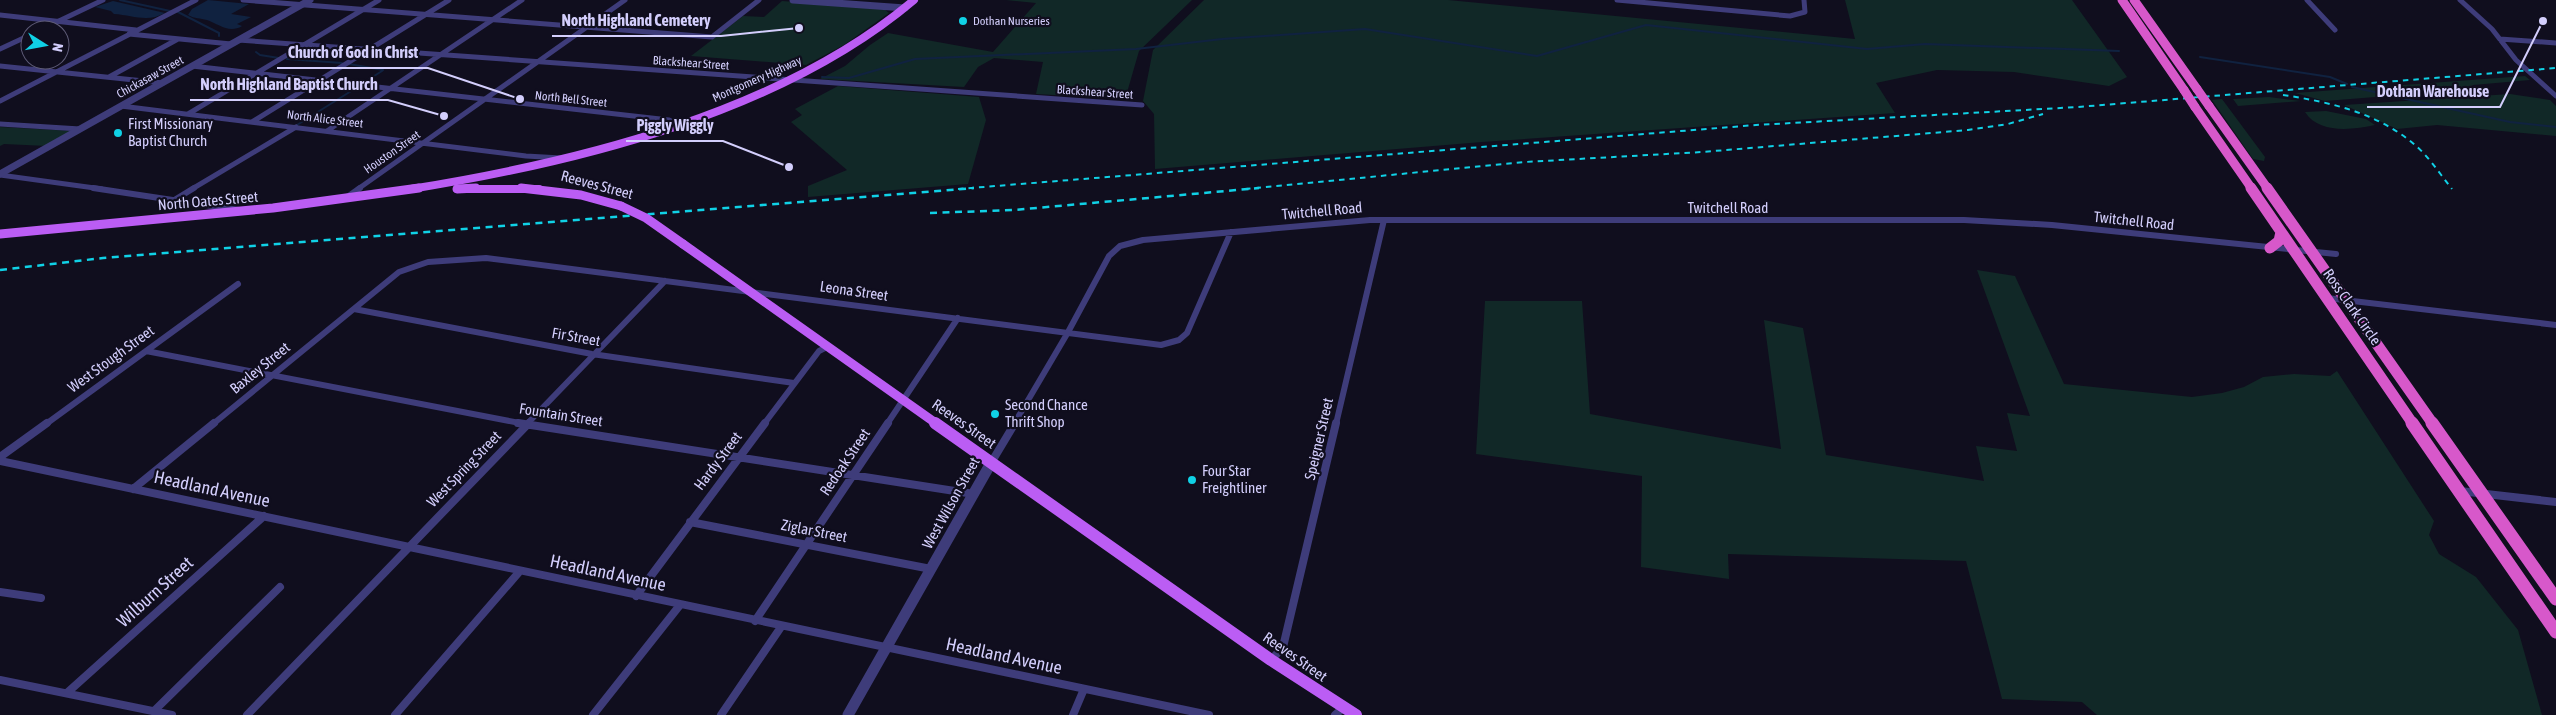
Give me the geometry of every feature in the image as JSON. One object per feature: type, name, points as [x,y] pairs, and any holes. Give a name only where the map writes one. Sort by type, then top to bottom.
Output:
[{"type":"highway","name":"Ross Clark Circle","points":[[2122,0],[2556,632]]},
{"type":"highway","name":"Ross Clark Circle","points":[[2134,0],[2556,599]]},
{"type":"highway","points":[[2270,248],[2279,241],[2281,232]]},
{"type":"main road","name":"Montgomery Highway","points":[[498,176],[569,158],[678,125],[790,80],[852,46],[914,0]]},
{"type":"main road","points":[[519,185],[514,179],[524,169]]},
{"type":"main road","points":[[498,176],[494,184],[504,187]]},
{"type":"main road","name":"Reeves Street","points":[[418,190],[498,176],[519,185],[585,196],[622,206],[646,218],[1271,660],[1339,712],[1356,715]]},
{"type":"main road","name":"Reeves Street","points":[[418,190],[504,187],[541,188]]},
{"type":"main road","name":"North Oates Street","points":[[0,234],[242,212],[343,201],[418,190]]},
{"type":"street","points":[[62,20],[103,0]]},
{"type":"street","points":[[188,0],[195,0]]},
{"type":"street","points":[[0,101],[195,0]]},
{"type":"street","points":[[243,0],[423,16],[712,37],[759,0]]},
{"type":"street","name":"Chickasaw Street","points":[[0,174],[310,0]]},
{"type":"street","points":[[188,114],[379,0]]},
{"type":"street","points":[[252,122],[448,0]]},
{"type":"street","points":[[327,131],[522,0]]},
{"type":"street","name":"Houston Street","points":[[343,201],[625,0]]},
{"type":"street","points":[[793,0],[905,8]]},
{"type":"street","points":[[1617,0],[1796,15],[1806,11],[1804,0]]},
{"type":"street","points":[[1722,0],[1723,10]]},
{"type":"street","points":[[2307,0],[2335,30]]},
{"type":"street","points":[[2460,0],[2500,39],[2516,60],[2556,96]]},
{"type":"street","points":[[0,15],[41,20]]},
{"type":"street","points":[[70,23],[138,30]]},
{"type":"street","points":[[129,34],[231,44]]},
{"type":"street","points":[[108,78],[179,39]]},
{"type":"street","points":[[2500,39],[2556,43]]},
{"type":"street","points":[[0,49],[20,40]]},
{"type":"street","name":"Blackshear Street","points":[[238,40],[1142,105]]},
{"type":"street","points":[[0,66],[162,83]]},
{"type":"street","name":"North Bell Street","points":[[192,66],[390,90],[668,120],[678,125]]},
{"type":"street","name":"North Alice Street","points":[[121,106],[526,156],[569,158]]},
{"type":"street","points":[[0,124],[80,129]]},
{"type":"street","points":[[176,200],[296,127]]},
{"type":"street","points":[[510,172],[526,162],[526,156]]},
{"type":"street","points":[[0,174],[230,207],[242,212]]},
{"type":"street","name":"Speigner Street","points":[[1271,660],[1283,647],[1384,220]]},
{"type":"street","name":"Twitchell Road","points":[[1120,246],[1143,240],[1338,221],[1999,221],[2336,254]]},
{"type":"street","name":"Leona Street","points":[[405,268],[428,262],[478,257],[809,298],[1156,345],[1179,340],[1187,332],[1231,232]]},
{"type":"street","name":"West Wilson Street","points":[[848,715],[991,463],[1067,334],[1109,256],[1120,246]]},
{"type":"street","name":"Baxley Street","points":[[133,489],[405,268]]},
{"type":"street","name":"West Spring Street","points":[[247,715],[592,354],[665,281]]},
{"type":"street","name":"West Stough Street","points":[[0,457],[238,284]]},
{"type":"street","points":[[2327,298],[2556,325]]},
{"type":"street","name":"Fir Street","points":[[354,309],[592,354],[794,383]]},
{"type":"street","name":"Redoak Street","points":[[755,621],[958,318]]},
{"type":"street","name":"Hardy Street","points":[[636,596],[794,383],[819,351],[827,347]]},
{"type":"street","name":"Fountain Street","points":[[146,350],[526,424],[974,494]]},
{"type":"street","name":"Headland Avenue","points":[[0,461],[781,627],[1209,715]]},
{"type":"street","points":[[2460,491],[2556,502]]},
{"type":"street","name":"Wilburn Street","points":[[68,692],[264,516]]},
{"type":"street","name":"Ziglar Street","points":[[690,522],[807,543],[931,569]]},
{"type":"street","points":[[395,715],[520,571]]},
{"type":"street","points":[[154,711],[280,587]]},
{"type":"street","points":[[0,592],[41,598]]},
{"type":"street","points":[[593,715],[680,605]]},
{"type":"street","points":[[721,715],[781,627]]},
{"type":"street","points":[[0,680],[68,692],[172,715]]},
{"type":"street","points":[[1073,715],[1084,689]]},
{"type":"green space","points":[[1006,0],[1192,0],[1139,51],[1126,96],[1108,98],[1036,94],[1043,62],[994,58],[978,67],[964,87],[820,79],[845,66],[888,33],[993,52],[1036,3]]},
{"type":"green space","points":[[1204,0],[1448,0],[1855,39],[1845,0],[2072,0],[2127,77],[2109,86],[2014,72],[1937,70],[1876,83],[1895,113],[1482,142],[1155,169],[1154,114],[1143,101],[1153,50]]},
{"type":"green space","points":[[782,1],[884,9],[889,13],[844,45],[806,65],[691,56],[743,16],[764,17]]},
{"type":"green space","points":[[2525,76],[2530,80],[2473,85],[2463,90],[2325,101],[2295,93]]},
{"type":"green space","points":[[838,86],[979,97],[986,120],[968,184],[808,197],[808,186],[847,170],[791,122],[802,115],[795,109]]},
{"type":"green space","points":[[2510,94],[2550,100],[2556,106],[2556,136],[2437,125],[2397,129],[2344,105]]},
{"type":"green space","points":[[2269,97],[2301,101],[2238,106],[2233,99]]},
{"type":"green space","points":[[2222,99],[2265,157],[2264,161],[2253,159],[2212,100]]},
{"type":"green space","points":[[2326,111],[2366,119],[2375,125],[2337,129],[2319,124],[2305,112]]},
{"type":"green space","points":[[0,127],[74,131],[47,146],[4,144],[0,146]]},
{"type":"green space","points":[[1977,270],[2015,276],[2064,384],[2192,397],[2222,393],[2244,387],[2263,377],[2294,374],[2330,376],[2337,371],[2434,521],[2429,535],[2439,554],[2476,577],[2518,630],[2542,715],[2097,715],[2082,702],[2002,699],[1966,561],[1728,554],[1729,579],[1641,567],[1642,476],[1476,454],[1485,301],[1582,301],[1590,414],[1781,449],[1764,320],[1803,328],[1826,455],[1984,481],[1976,446],[2017,451],[2007,413],[2030,416]]},
{"type":"water","points":[[208,0],[249,4],[231,14],[251,17],[237,24],[242,26],[228,29],[207,20],[188,15],[192,9]]},
{"type":"water","points":[[113,1],[165,13],[152,18],[140,18],[114,14],[111,11],[95,7]]},
{"type":"waterway","points":[[120,0],[170,11]]},
{"type":"waterway","points":[[178,12],[219,33],[219,36]]},
{"type":"waterway","points":[[822,77],[849,78],[915,59],[1136,49],[1222,39],[1365,29],[1537,56],[1646,25],[1867,49],[1925,44],[2119,51]]},
{"type":"waterway","points":[[256,52],[260,55],[279,58]]},
{"type":"waterway","points":[[2200,57],[2330,77],[2347,84]]},
{"type":"waterway","points":[[287,59],[342,63]]},
{"type":"waterway","points":[[349,64],[383,70]]},
{"type":"waterway","points":[[363,83],[382,71]]},
{"type":"waterway","points":[[2352,87],[2510,122],[2556,127]]},
{"type":"waterway","points":[[297,125],[356,88]]},
{"type":"railway","points":[[958,189],[1756,125],[2078,107],[2556,68]]},
{"type":"railway","points":[[2283,95],[2336,105],[2385,125],[2415,145],[2430,160],[2452,189]]},
{"type":"railway","points":[[1245,189],[1525,162],[1702,152],[1968,130],[2008,124],[2043,114]]},
{"type":"railway","points":[[0,270],[103,258],[974,188]]},
{"type":"railway","points":[[930,213],[1014,210],[1259,188]]},
{"type":"place","name":"Dothan Nurseries","points":[[963,21]]},
{"type":"place","name":"Dothan Warehouse","points":[[2543,21]]},
{"type":"place","name":"North Highland Cemetery","points":[[799,28]]},
{"type":"place","name":"Church of God in Christ","points":[[520,99]]},
{"type":"place","name":"North Highland Baptist Church","points":[[444,116]]},
{"type":"place","name":"First Missionary Baptist Church","points":[[118,133]]},
{"type":"place","name":"Piggly Wiggly","points":[[789,167]]},
{"type":"place","name":"Second Chance Thrift Shop","points":[[995,414]]},
{"type":"place","name":"Four Star Freightliner","points":[[1192,480]]}]
